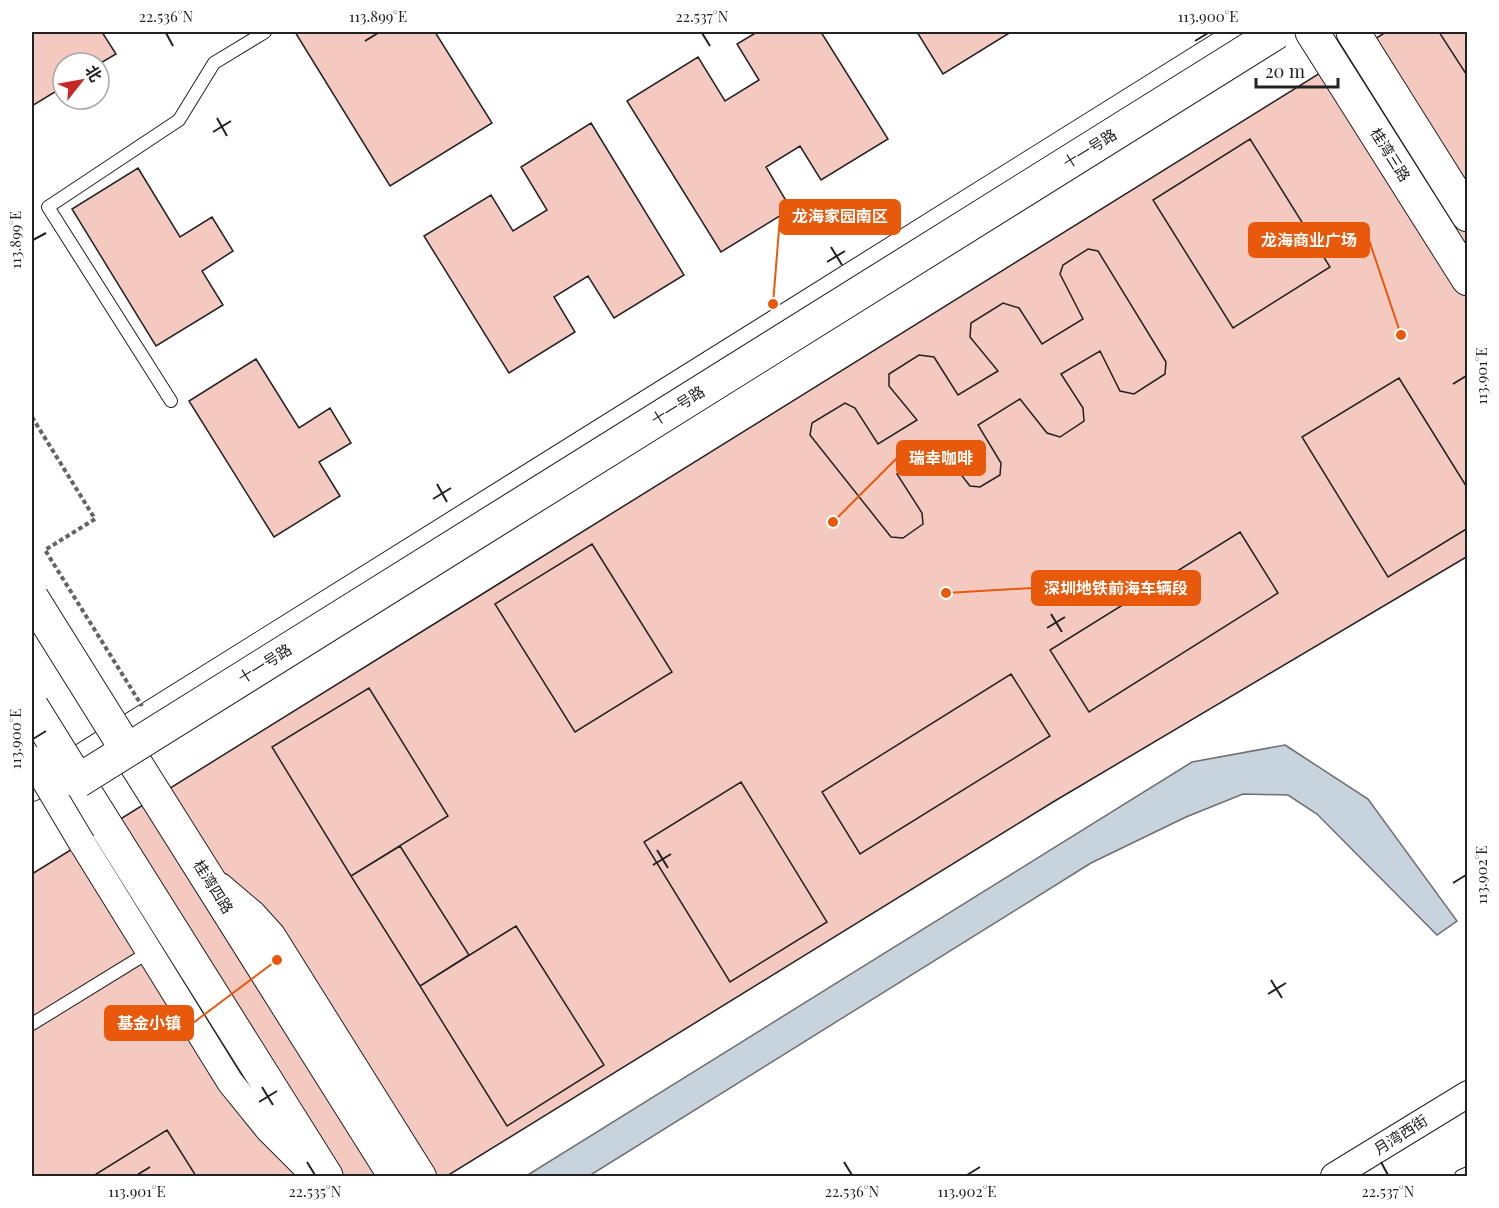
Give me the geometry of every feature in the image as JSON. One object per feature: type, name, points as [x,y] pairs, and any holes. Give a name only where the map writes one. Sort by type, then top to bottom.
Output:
[{"type":"street","points":[[54,788],[1241,32]]},
{"type":"street","name":"十一号路","points":[[54,788],[158,731],[1277,32]]},
{"type":"street","name":"桂湾三路","points":[[1312,32],[1467,279]]},
{"type":"street","points":[[1358,39],[1467,215]]},
{"type":"street","name":"桂湾四路","points":[[32,598],[395,1176]]},
{"type":"street","points":[[32,707],[54,788]]},
{"type":"street","points":[[32,759],[95,835],[326,1176]]},
{"type":"street","points":[[95,835],[149,952],[230,1082],[268,1129],[315,1176]]},
{"type":"street","points":[[205,875],[253,914],[272,935],[423,1176]]},
{"type":"street","name":"月湾西街","points":[[1334,1176],[1467,1094]]},
{"type":"lane","points":[[171,401],[48,207],[179,120],[214,63],[266,32]]},
{"type":"lane","points":[[32,1024],[149,952]]},
{"type":"lane","points":[[1461,1176],[1467,1173]]},
{"type":"path","points":[[32,417],[95,519],[45,550],[158,731]]},
{"type":"shaded area","points":[[1285,745],[1368,799],[1457,921],[1437,935],[1317,814],[1288,795],[1243,794],[1186,817],[1091,863],[589,1176],[526,1176],[1192,762]]},
{"type":"building","points":[[32,32],[102,32],[116,54],[111,57],[111,51],[51,51],[51,94],[32,106]]},
{"type":"building","points":[[295,32],[435,32],[492,123],[390,186]]},
{"type":"building","points":[[757,32],[821,32],[888,139],[821,180],[800,146],[766,167],[791,209],[721,252],[627,101],[698,57],[725,101],[759,80],[737,44]]},
{"type":"building","points":[[917,32],[1011,32],[943,74]]},
{"type":"building","points":[[1386,32],[1468,32],[1468,556],[1053,802],[447,1176],[32,1176],[32,874]]},
{"type":"building","points":[[1439,32],[1468,32],[1468,77]]},
{"type":"building","points":[[591,123],[684,275],[614,318],[588,276],[554,297],[575,332],[509,373],[424,236],[491,195],[513,231],[547,210],[521,167]]},
{"type":"building","points":[[1250,139],[1330,267],[1233,328],[1153,200]]},
{"type":"building","points":[[138,168],[180,237],[212,217],[233,251],[202,271],[223,305],[156,346],[72,209]]},
{"type":"building","points":[[1088,249],[1098,251],[1166,362],[1165,374],[1134,394],[1120,391],[1100,351],[1061,374],[1083,408],[1084,421],[1060,437],[1047,433],[1020,399],[978,425],[1001,463],[1000,475],[980,487],[970,486],[940,448],[897,474],[922,513],[923,524],[903,538],[891,537],[810,435],[812,423],[845,403],[855,408],[878,444],[917,420],[889,386],[889,374],[919,355],[934,357],[958,395],[998,371],[970,337],[971,323],[1003,303],[1019,308],[1042,344],[1083,319],[1060,274],[1063,265]]},
{"type":"building","points":[[256,359],[299,428],[330,408],[351,443],[319,462],[340,496],[274,537],[189,401]]},
{"type":"building","points":[[1399,378],[1468,489],[1468,528],[1388,577],[1302,437]]},
{"type":"building","points":[[1240,532],[1278,593],[1089,712],[1050,650]]},
{"type":"building","points":[[592,544],[672,672],[575,732],[495,604]]},
{"type":"building","points":[[1011,674],[1050,736],[860,854],[822,792]]},
{"type":"building","points":[[369,688],[448,816],[351,876],[272,747]]},
{"type":"building","points":[[741,782],[827,922],[730,982],[644,842]]},
{"type":"building","points":[[400,846],[469,955],[420,986],[351,876]]},
{"type":"building","points":[[516,926],[604,1065],[507,1126],[420,986]]},
{"type":"building","points":[[167,1130],[196,1176],[93,1176]]},
{"type":"place","name":"龙海家园南区","points":[[773,304]]},
{"type":"place","name":"龙海商业广场","points":[[1401,335]]},
{"type":"place","name":"瑞幸咖啡","points":[[833,522]]},
{"type":"place","name":"深圳地铁前海车辆段","points":[[946,593]]},
{"type":"place","name":"基金小镇","points":[[277,960]]}]
